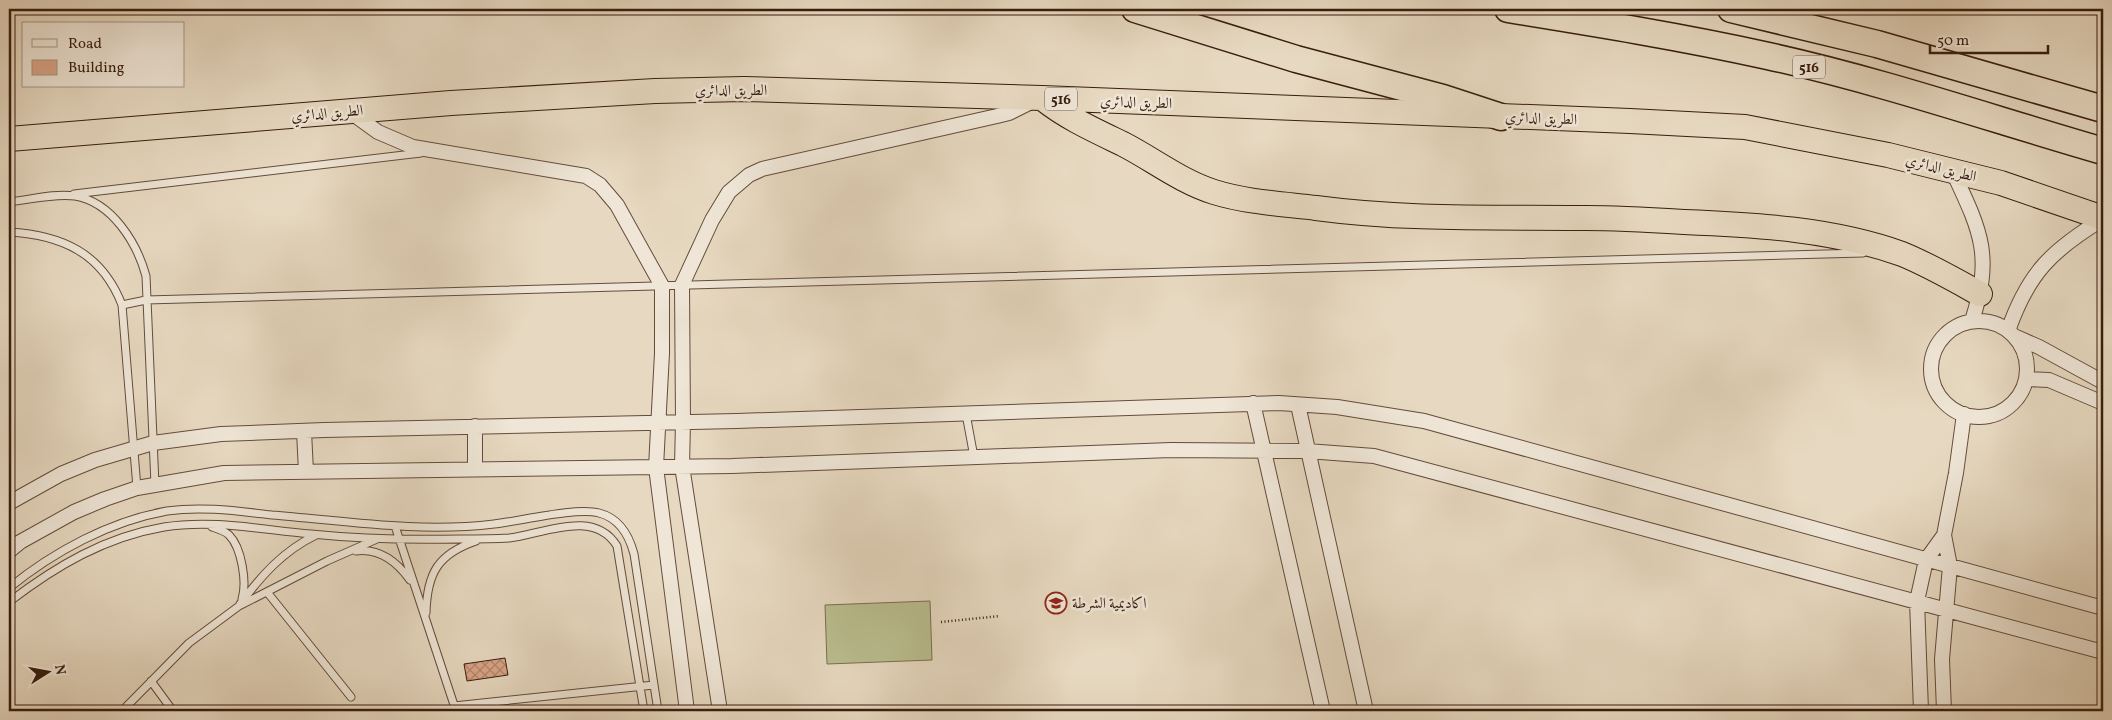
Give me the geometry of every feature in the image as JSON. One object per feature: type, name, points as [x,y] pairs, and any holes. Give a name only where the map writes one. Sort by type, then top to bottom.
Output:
[{"type":"highway","name":"516","points":[[1135,9],[1296,59],[1444,98],[1501,117]]},
{"type":"highway","name":"516","points":[[1508,9],[1770,56],[1940,101],[2025,129],[2103,151]]},
{"type":"highway","points":[[1731,9],[1877,44],[2103,109]]},
{"type":"highway","name":"الطريق الدائري","points":[[9,139],[568,95],[724,90],[1040,98],[1501,117],[1630,120],[1745,127],[1888,155],[2019,189],[2103,218]]},
{"type":"highway","points":[[1040,98],[1072,120],[1123,144],[1176,177],[1196,186],[1236,198],[1363,214],[1418,217],[1589,218],[1716,223],[1809,231],[1860,241],[1893,252],[1936,269],[1980,294]]},
{"type":"street","points":[[720,711],[682,466],[682,285],[712,220],[729,192],[749,175],[762,169],[997,116],[1040,98]]},
{"type":"street","points":[[349,111],[378,132],[413,147],[586,176],[600,185],[617,205],[662,286],[660,422],[656,467],[688,711]]},
{"type":"street","points":[[1953,172],[1979,231],[1983,262],[1980,294],[1972,321]]},
{"type":"street","points":[[2011,334],[2023,295],[2039,270],[2054,252],[2103,218]]},
{"type":"street","points":[[2011,334],[2022,349],[2027,364],[2026,379],[2021,394],[2010,407],[1997,415],[1981,418],[1964,414],[1946,406],[1934,388],[1930,366],[1937,345],[1951,329],[1972,321],[1985,321],[1997,324],[2011,334],[2103,382]]},
{"type":"street","points":[[2026,379],[2049,380],[2103,403]]},
{"type":"street","points":[[9,502],[61,474],[95,460],[153,443],[221,434],[966,414],[1253,403],[1298,405],[1337,407],[1424,421],[2103,608]]},
{"type":"street","points":[[1253,403],[1262,450],[1323,711]]},
{"type":"street","points":[[1298,405],[1366,711]]},
{"type":"street","points":[[1944,711],[1942,659],[1950,566],[1944,535],[1956,473],[1964,414]]},
{"type":"street","points":[[475,426],[475,469]]},
{"type":"street","points":[[304,431],[306,472]]},
{"type":"street","points":[[9,551],[20,542],[74,512],[137,488],[224,473],[656,467],[1171,450],[1307,451],[1374,456],[2103,652]]},
{"type":"street","points":[[1922,711],[1917,601],[1926,560],[1944,535]]},
{"type":"lane","points":[[9,202],[436,151]]},
{"type":"lane","points":[[59,196],[75,196],[88,200],[114,218],[126,231],[142,260],[146,276],[155,485]]},
{"type":"lane","points":[[9,232],[48,237],[67,244],[82,253],[108,276],[122,305],[137,488]]},
{"type":"lane","points":[[122,305],[146,300],[1893,252]]},
{"type":"lane","points":[[966,414],[974,457]]},
{"type":"lane","points":[[9,588],[41,565],[91,536],[119,525],[166,512],[212,509],[419,527],[474,526],[578,512],[601,514],[612,519],[625,531],[630,540],[634,554],[658,711]]},
{"type":"lane","points":[[206,524],[229,535],[238,551],[244,583],[243,598],[239,606]]},
{"type":"lane","points":[[9,602],[64,563],[114,540],[164,527],[206,524],[316,535],[399,539],[507,538],[577,526],[594,527],[606,533],[617,546],[644,711]]},
{"type":"lane","points":[[395,526],[455,709],[654,685]]},
{"type":"lane","points":[[239,606],[269,568],[284,554],[316,535]]},
{"type":"lane","points":[[122,711],[189,644],[239,606],[379,538]]},
{"type":"lane","points":[[426,620],[428,590],[432,573],[439,562],[449,553],[481,539]]},
{"type":"lane","points":[[349,552],[365,550],[384,556],[396,564],[415,586]]},
{"type":"lane","points":[[267,592],[351,697]]},
{"type":"lane","points":[[151,681],[174,711]]},
{"type":"path","points":[[942,622],[1000,616]]},
{"type":"green space","points":[[930,601],[932,660],[827,664],[825,605]]},
{"type":"building","points":[[505,658],[508,675],[467,681],[464,664]]},
{"type":"place","name":"اكاديمية الشرطة","points":[[1056,603]]}]
